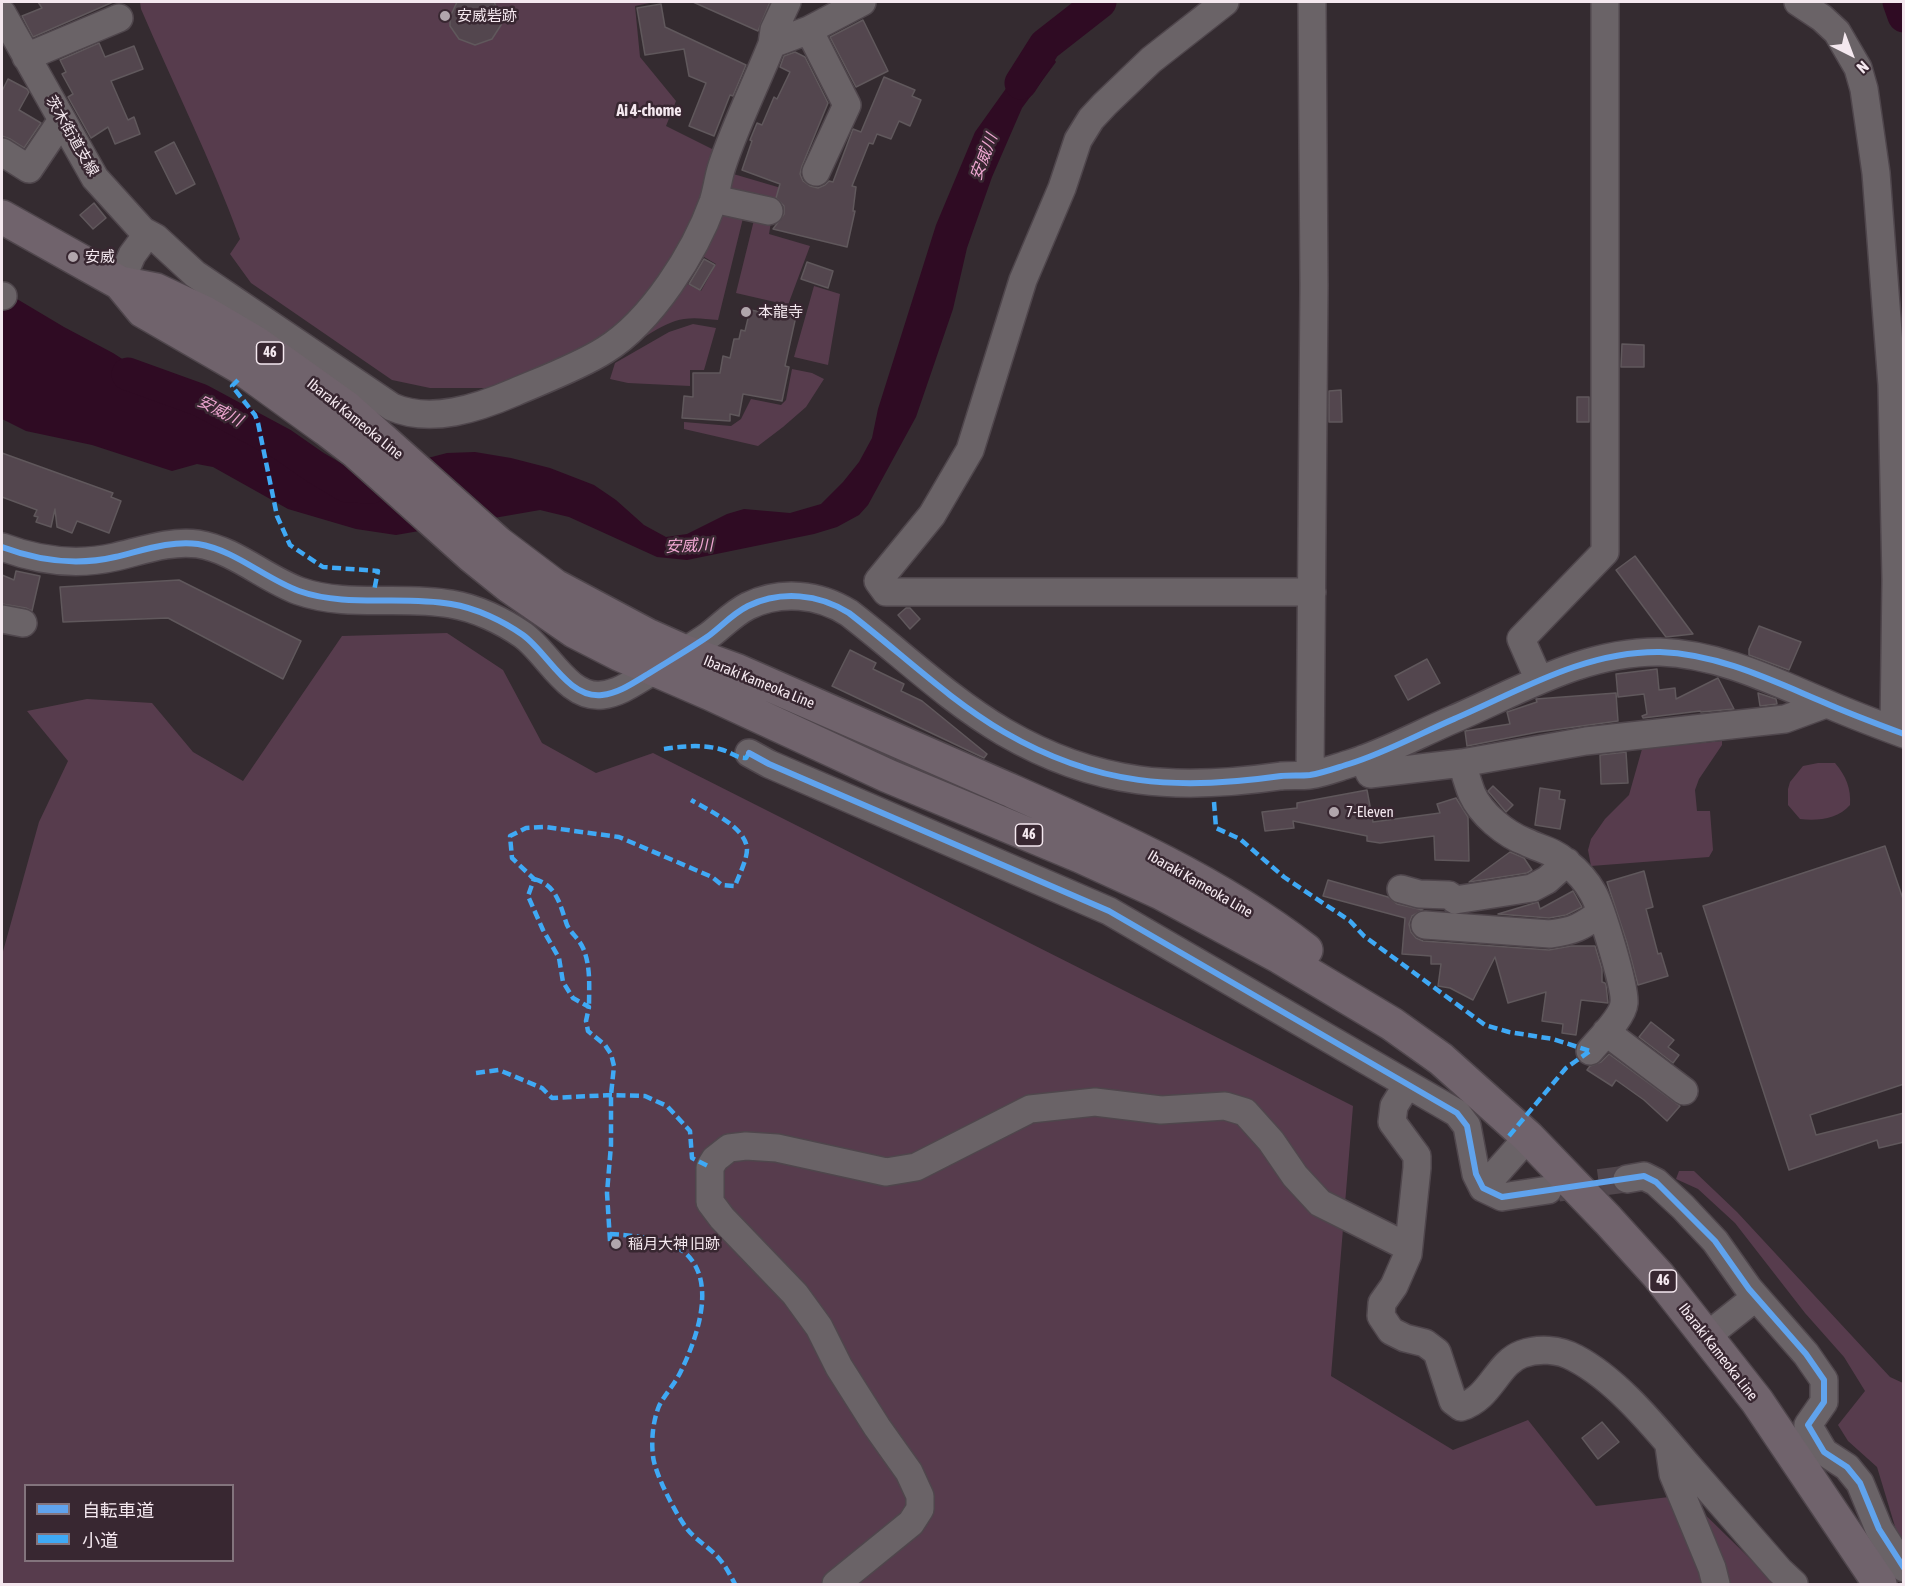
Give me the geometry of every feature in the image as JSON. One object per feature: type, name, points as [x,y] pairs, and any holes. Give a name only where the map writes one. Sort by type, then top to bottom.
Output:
[{"type":"main road","name":"Ibaraki Kameoka Line","points":[[2,217],[120,283],[156,290],[205,313],[256,343],[346,408],[401,456],[485,550],[510,586],[574,631],[654,670],[888,776],[1080,856],[1161,893],[1280,957],[1392,1024],[1442,1059],[1528,1137],[1616,1227],[1658,1275],[1707,1336],[1791,1450],[1880,1584]]},
{"type":"main road","name":"Ibaraki Kameoka Line","points":[[120,283],[143,311],[240,367],[276,391],[485,550],[624,624],[682,651],[770,685],[1085,824],[1178,869],[1240,905],[1295,941],[1343,978],[1392,1024]]},
{"type":"street","name":"茨木街道支線","points":[[2,14],[95,178],[143,231],[156,238],[195,274],[381,401],[402,411],[431,415],[466,409],[505,397],[605,350],[640,319],[670,283],[691,250],[714,199],[722,166],[787,2]]},
{"type":"street","points":[[773,37],[805,2]]},
{"type":"street","points":[[773,37],[809,30],[862,2]]},
{"type":"street","points":[[1226,2],[1151,60],[1104,104],[1078,140],[1062,188],[1023,280],[970,450],[932,515],[878,581],[886,592],[1312,592]]},
{"type":"street","points":[[1310,775],[1314,286],[1312,2]]},
{"type":"street","points":[[1539,680],[1521,639],[1605,552],[1605,2]]},
{"type":"street","points":[[2,547],[42,559],[77,563],[159,547],[195,544],[231,556],[299,591],[332,598],[451,604],[486,615],[524,635],[544,654],[563,678],[587,694],[599,695],[615,692],[654,670],[747,607],[775,597],[805,596],[841,608],[951,697],[1032,747],[1067,763],[1124,779],[1155,783],[1227,783],[1310,775],[1363,759],[1539,680],[1607,656],[1657,652],[1719,662],[1754,673],[1899,732],[1892,384],[1876,173],[1864,89],[1858,68],[1837,32],[1822,18],[1798,2]]},
{"type":"street","points":[[26,57],[119,18]]},
{"type":"street","points":[[809,30],[847,105],[816,172]]},
{"type":"street","points":[[2,152],[29,170],[62,120]]},
{"type":"street","points":[[714,199],[769,211]]},
{"type":"street","points":[[120,283],[132,255],[143,240],[143,231]]},
{"type":"street","points":[[1363,759],[1370,774],[1462,763],[1586,741],[1785,719],[1826,704]]},
{"type":"street","points":[[749,753],[780,769],[1109,911],[1457,1113],[1467,1126],[1476,1174],[1483,1188],[1502,1197],[1548,1190]]},
{"type":"street","points":[[1462,763],[1473,795],[1485,812],[1509,834],[1553,852],[1567,862],[1594,894],[1615,958],[1624,1001],[1622,1010],[1598,1042],[1684,1091]]},
{"type":"street","points":[[1401,889],[1419,894],[1449,896],[1455,900],[1532,888],[1547,880],[1567,862]]},
{"type":"street","points":[[1425,925],[1550,934],[1568,932],[1582,927],[1600,913]]},
{"type":"street","points":[[1407,1085],[1394,1106],[1392,1122],[1417,1156],[1408,1254],[1394,1286],[1382,1303],[1380,1316],[1391,1330],[1405,1338],[1425,1343],[1437,1352],[1453,1401],[1461,1407],[1482,1396],[1512,1359],[1523,1354],[1553,1350],[1574,1357],[1609,1381],[1669,1444],[1794,1584]]},
{"type":"street","points":[[836,1584],[911,1523],[920,1509],[920,1496],[909,1472],[839,1367],[819,1327],[795,1294],[722,1218],[710,1202],[710,1167],[715,1159],[729,1148],[746,1146],[777,1148],[886,1172],[916,1167],[1029,1109],[1095,1102],[1161,1110],[1225,1106],[1245,1112],[1271,1141],[1295,1176],[1320,1203],[1408,1247]]},
{"type":"street","points":[[1483,1188],[1528,1137]]},
{"type":"street","points":[[1627,1179],[1644,1176],[1656,1182],[1715,1241],[1756,1297],[1806,1354],[1824,1380],[1824,1402],[1809,1425],[1824,1452],[1847,1467],[1860,1483],[1879,1529],[1904,1568]]},
{"type":"street","points":[[1707,1336],[1756,1297]]},
{"type":"street","points":[[1669,1444],[1673,1474],[1712,1568],[1716,1584]]},
{"type":"shaded area","points":[[140,2],[654,2],[635,6],[640,57],[676,101],[666,126],[714,150],[703,198],[686,238],[650,294],[603,340],[489,388],[430,388],[392,380],[251,283],[230,254],[240,239]]},
{"type":"shaded area","points":[[730,173],[781,188],[774,201],[723,198]]},
{"type":"shaded area","points":[[720,205],[745,210],[718,320],[692,318],[675,321],[657,329],[613,358],[681,281],[701,291],[716,264],[699,254]]},
{"type":"shaded area","points":[[755,216],[771,222],[769,234],[810,246],[788,305],[736,293]]},
{"type":"shaded area","points":[[814,286],[840,294],[828,365],[794,357]]},
{"type":"shaded area","points":[[693,324],[716,328],[704,370],[690,370],[690,386],[628,383],[610,379],[615,363],[669,332]]},
{"type":"shaded area","points":[[792,369],[812,373],[824,379],[806,407],[758,446],[684,429],[684,422],[731,426],[741,419],[751,399],[781,405],[786,400]]},
{"type":"shaded area","points":[[447,633],[503,670],[542,743],[596,773],[653,753],[1353,1106],[1331,1376],[1453,1450],[1528,1420],[1596,1506],[1685,1495],[1776,1584],[2,1584],[2,955],[39,822],[68,761],[27,711],[87,699],[152,703],[193,752],[243,781],[342,636]]},
{"type":"shaded area","points":[[1722,741],[1722,745],[1699,779],[1695,790],[1697,811],[1710,811],[1713,850],[1709,857],[1591,866],[1588,850],[1591,839],[1605,819],[1629,795],[1642,749]]},
{"type":"shaded area","points":[[1835,763],[1839,768],[1849,788],[1850,805],[1840,813],[1827,818],[1800,819],[1788,805],[1790,782],[1803,766]]},
{"type":"shaded area","points":[[1679,1171],[1694,1171],[1737,1212],[1890,1377],[1903,1383],[1903,1553],[1877,1467],[1848,1441],[1838,1425],[1865,1391],[1844,1357],[1805,1313],[1735,1223],[1698,1189],[1676,1179]]},
{"type":"water","points":[[1037,45],[1045,45],[1056,62],[1022,108],[992,177],[967,248],[953,309],[916,417],[868,505],[859,515],[837,527],[814,534],[687,560],[657,557],[569,517],[540,510],[396,535],[356,529],[288,509],[213,467],[197,464],[172,471],[92,445],[26,431],[2,419],[2,300],[17,299],[301,464],[329,476],[360,480],[405,464],[447,453],[475,452],[511,458],[550,468],[594,485],[616,500],[644,525],[666,537],[687,534],[727,514],[744,509],[790,513],[821,504],[859,462],[872,438],[878,409],[936,225],[975,132]]},
{"type":"building","points":[[38,2],[113,2],[33,37],[22,16],[42,8]]},
{"type":"building","points":[[457,2],[494,2],[501,16],[501,25],[492,39],[475,45],[459,39],[450,26],[450,17]]},
{"type":"building","points":[[693,2],[770,2],[758,31]]},
{"type":"building","points":[[661,4],[665,27],[746,65],[733,96],[730,95],[714,136],[689,126],[706,83],[689,76],[684,49],[645,55],[637,8]]},
{"type":"building","points":[[863,20],[888,71],[856,87],[830,37]]},
{"type":"building","points":[[99,43],[105,57],[134,46],[143,69],[111,81],[128,120],[134,117],[140,134],[115,144],[108,127],[91,138],[68,97],[73,94],[62,74],[66,72],[60,60]]},
{"type":"building","points":[[795,52],[805,57],[828,103],[800,174],[803,181],[810,186],[818,188],[829,181],[833,182],[853,129],[861,132],[884,77],[915,90],[912,96],[921,100],[910,126],[899,121],[891,139],[877,134],[873,144],[869,143],[852,186],[856,187],[853,211],[855,211],[847,247],[773,229],[784,214],[784,206],[776,198],[780,184],[742,170],[757,123],[762,125],[774,97],[777,99],[790,72],[780,67],[784,56]]},
{"type":"building","points":[[8,79],[29,92],[19,110],[41,123],[24,148],[2,136],[2,91]]},
{"type":"building","points":[[174,142],[195,184],[176,194],[155,152]]},
{"type":"building","points":[[94,203],[106,218],[93,229],[80,215]]},
{"type":"building","points":[[704,259],[715,265],[700,290],[689,284]]},
{"type":"building","points":[[807,262],[833,271],[828,288],[801,279]]},
{"type":"building","points":[[750,310],[768,313],[768,310],[796,316],[785,366],[789,367],[782,401],[743,394],[739,416],[730,414],[730,421],[682,418],[684,396],[693,397],[693,373],[720,373],[723,356],[730,358],[734,339],[739,339],[741,330],[745,331]]},
{"type":"building","points":[[1622,344],[1644,345],[1644,367],[1621,367]]},
{"type":"building","points":[[1341,390],[1342,422],[1329,422],[1329,391]]},
{"type":"building","points":[[1577,397],[1589,397],[1589,422],[1577,422]]},
{"type":"building","points":[[2,453],[113,493],[111,497],[121,501],[109,533],[77,521],[72,533],[57,527],[55,509],[51,527],[36,522],[38,517],[34,516],[37,510],[2,497]]},
{"type":"building","points":[[1635,556],[1693,634],[1666,637],[1616,570]]},
{"type":"building","points":[[16,571],[40,576],[32,611],[2,604],[2,575],[14,580]]},
{"type":"building","points":[[179,580],[301,641],[283,679],[168,618],[63,622],[60,587]]},
{"type":"building","points":[[906,608],[910,608],[920,619],[910,629],[898,615]]},
{"type":"building","points":[[1759,626],[1801,642],[1789,670],[1749,655],[1749,649]]},
{"type":"building","points":[[850,650],[876,663],[873,669],[904,684],[901,691],[922,701],[987,754],[984,758],[832,686]]},
{"type":"building","points":[[1427,659],[1440,683],[1408,700],[1395,676]]},
{"type":"building","points":[[1657,669],[1659,690],[1675,688],[1676,699],[1718,678],[1734,709],[1643,718],[1642,716],[1647,714],[1644,694],[1618,697],[1616,674]]},
{"type":"building","points":[[1616,693],[1618,721],[1538,732],[1467,746],[1465,731],[1510,724],[1507,712],[1537,702],[1536,699]]},
{"type":"building","points":[[1758,693],[1776,699],[1777,704],[1760,706]]},
{"type":"building","points":[[1626,752],[1628,783],[1601,784],[1600,755]]},
{"type":"building","points":[[1493,786],[1513,805],[1506,812],[1488,791]]},
{"type":"building","points":[[1540,788],[1560,791],[1559,799],[1565,800],[1560,829],[1535,825]]},
{"type":"building","points":[[1367,790],[1373,822],[1440,813],[1437,804],[1456,798],[1468,817],[1469,861],[1435,860],[1434,836],[1380,843],[1367,841],[1367,836],[1293,821],[1294,828],[1265,831],[1262,812],[1297,808],[1297,803]]},
{"type":"building","points":[[1885,846],[1904,902],[1904,1084],[1810,1115],[1816,1135],[1904,1113],[1904,1142],[1879,1148],[1877,1140],[1789,1170],[1703,906]]},
{"type":"building","points":[[1510,852],[1524,858],[1532,870],[1527,873],[1469,882]]},
{"type":"building","points":[[1644,871],[1653,907],[1646,909],[1658,954],[1661,953],[1668,976],[1638,985],[1607,882]]},
{"type":"building","points":[[1328,880],[1388,897],[1397,904],[1423,910],[1412,916],[1409,924],[1411,932],[1423,941],[1549,950],[1571,946],[1595,946],[1602,969],[1602,982],[1606,985],[1608,1003],[1581,1000],[1576,1035],[1562,1033],[1563,1024],[1542,1021],[1546,992],[1508,1003],[1495,957],[1473,1000],[1450,988],[1438,986],[1441,964],[1431,964],[1431,956],[1402,954],[1405,918],[1323,896]]},
{"type":"building","points":[[1573,891],[1582,907],[1566,915],[1549,918],[1498,914],[1538,902],[1540,909]]},
{"type":"building","points":[[1651,1022],[1674,1040],[1668,1047],[1679,1055],[1673,1063],[1639,1037]]},
{"type":"building","points":[[1609,1054],[1680,1106],[1667,1121],[1644,1100],[1616,1080],[1612,1086],[1587,1070]]},
{"type":"building","points":[[1602,1422],[1619,1442],[1598,1459],[1582,1438]]},
{"type":"waterway","name":"安威川","points":[[1021,83],[1045,45],[1100,2]]},
{"type":"waterway","name":"安威川","points":[[1899,2],[1904,16]]},
{"type":"waterway","name":"安威川","points":[[128,374],[200,400],[282,444],[347,486],[372,487]]},
{"type":"tunnel","points":[[1558,1188],[1627,1179]]},
{"type":"marked path","points":[[238,380],[232,386],[255,415],[258,423],[277,516],[290,545],[323,567],[378,571],[374,591]]},
{"type":"marked path","points":[[664,749],[701,746],[723,750],[746,758],[749,753]]},
{"type":"marked path","points":[[610,1241],[607,1193],[614,1066],[611,1054],[605,1045],[588,1031],[586,1021],[589,1007],[573,998],[563,982],[559,958],[528,896],[534,879],[512,858],[510,836],[526,828],[545,827],[619,837],[712,877],[722,885],[735,886],[746,858],[745,841],[733,826],[691,800]]},
{"type":"marked path","points":[[1214,802],[1216,828],[1240,839],[1284,877],[1350,921],[1364,936],[1485,1025],[1509,1032],[1553,1039],[1590,1051]]},
{"type":"marked path","points":[[534,879],[553,891],[560,903],[567,925],[583,948],[588,970],[589,1007]]},
{"type":"marked path","points":[[1509,1136],[1566,1068],[1590,1051]]},
{"type":"marked path","points":[[476,1073],[499,1070],[542,1088],[552,1098],[645,1096],[667,1106],[690,1131],[692,1158],[710,1167]]},
{"type":"marked path","points":[[610,1234],[648,1238],[677,1248],[684,1252],[694,1264],[700,1278],[702,1293],[698,1326],[681,1371],[657,1412],[653,1431],[653,1456],[662,1483],[683,1524],[717,1557],[735,1584]]},
{"type":"cycle path","points":[[2,547],[44,559],[86,561],[167,545],[198,544],[224,552],[286,585],[317,596],[355,600],[432,602],[460,606],[489,616],[523,635],[569,683],[579,690],[602,695],[620,690],[700,642],[748,606],[787,596],[813,598],[849,613],[963,705],[1004,732],[1038,750],[1072,764],[1105,774],[1138,780],[1207,783],[1320,773],[1376,754],[1554,674],[1580,665],[1632,653],[1682,654],[1723,663],[1764,677],[1904,734]]},
{"type":"cycle path","points":[[749,753],[769,764],[1109,911],[1457,1113],[1467,1126],[1476,1174],[1483,1188],[1502,1197],[1644,1176],[1656,1182],[1715,1241],[1749,1289],[1806,1354],[1824,1380],[1824,1402],[1808,1425],[1824,1452],[1847,1467],[1860,1483],[1879,1529],[1904,1568]]},
{"type":"place","name":"安威砦跡","points":[[445,16]]},
{"type":"place","name":"安威","points":[[73,257]]},
{"type":"place","name":"本龍寺","points":[[746,312]]},
{"type":"place","name":"7-Eleven","points":[[1334,812]]},
{"type":"place","name":"稲月大神 旧跡","points":[[616,1244]]},
{"type":"district","name":"Ai 4-chome","points":[[649,111]]}]
